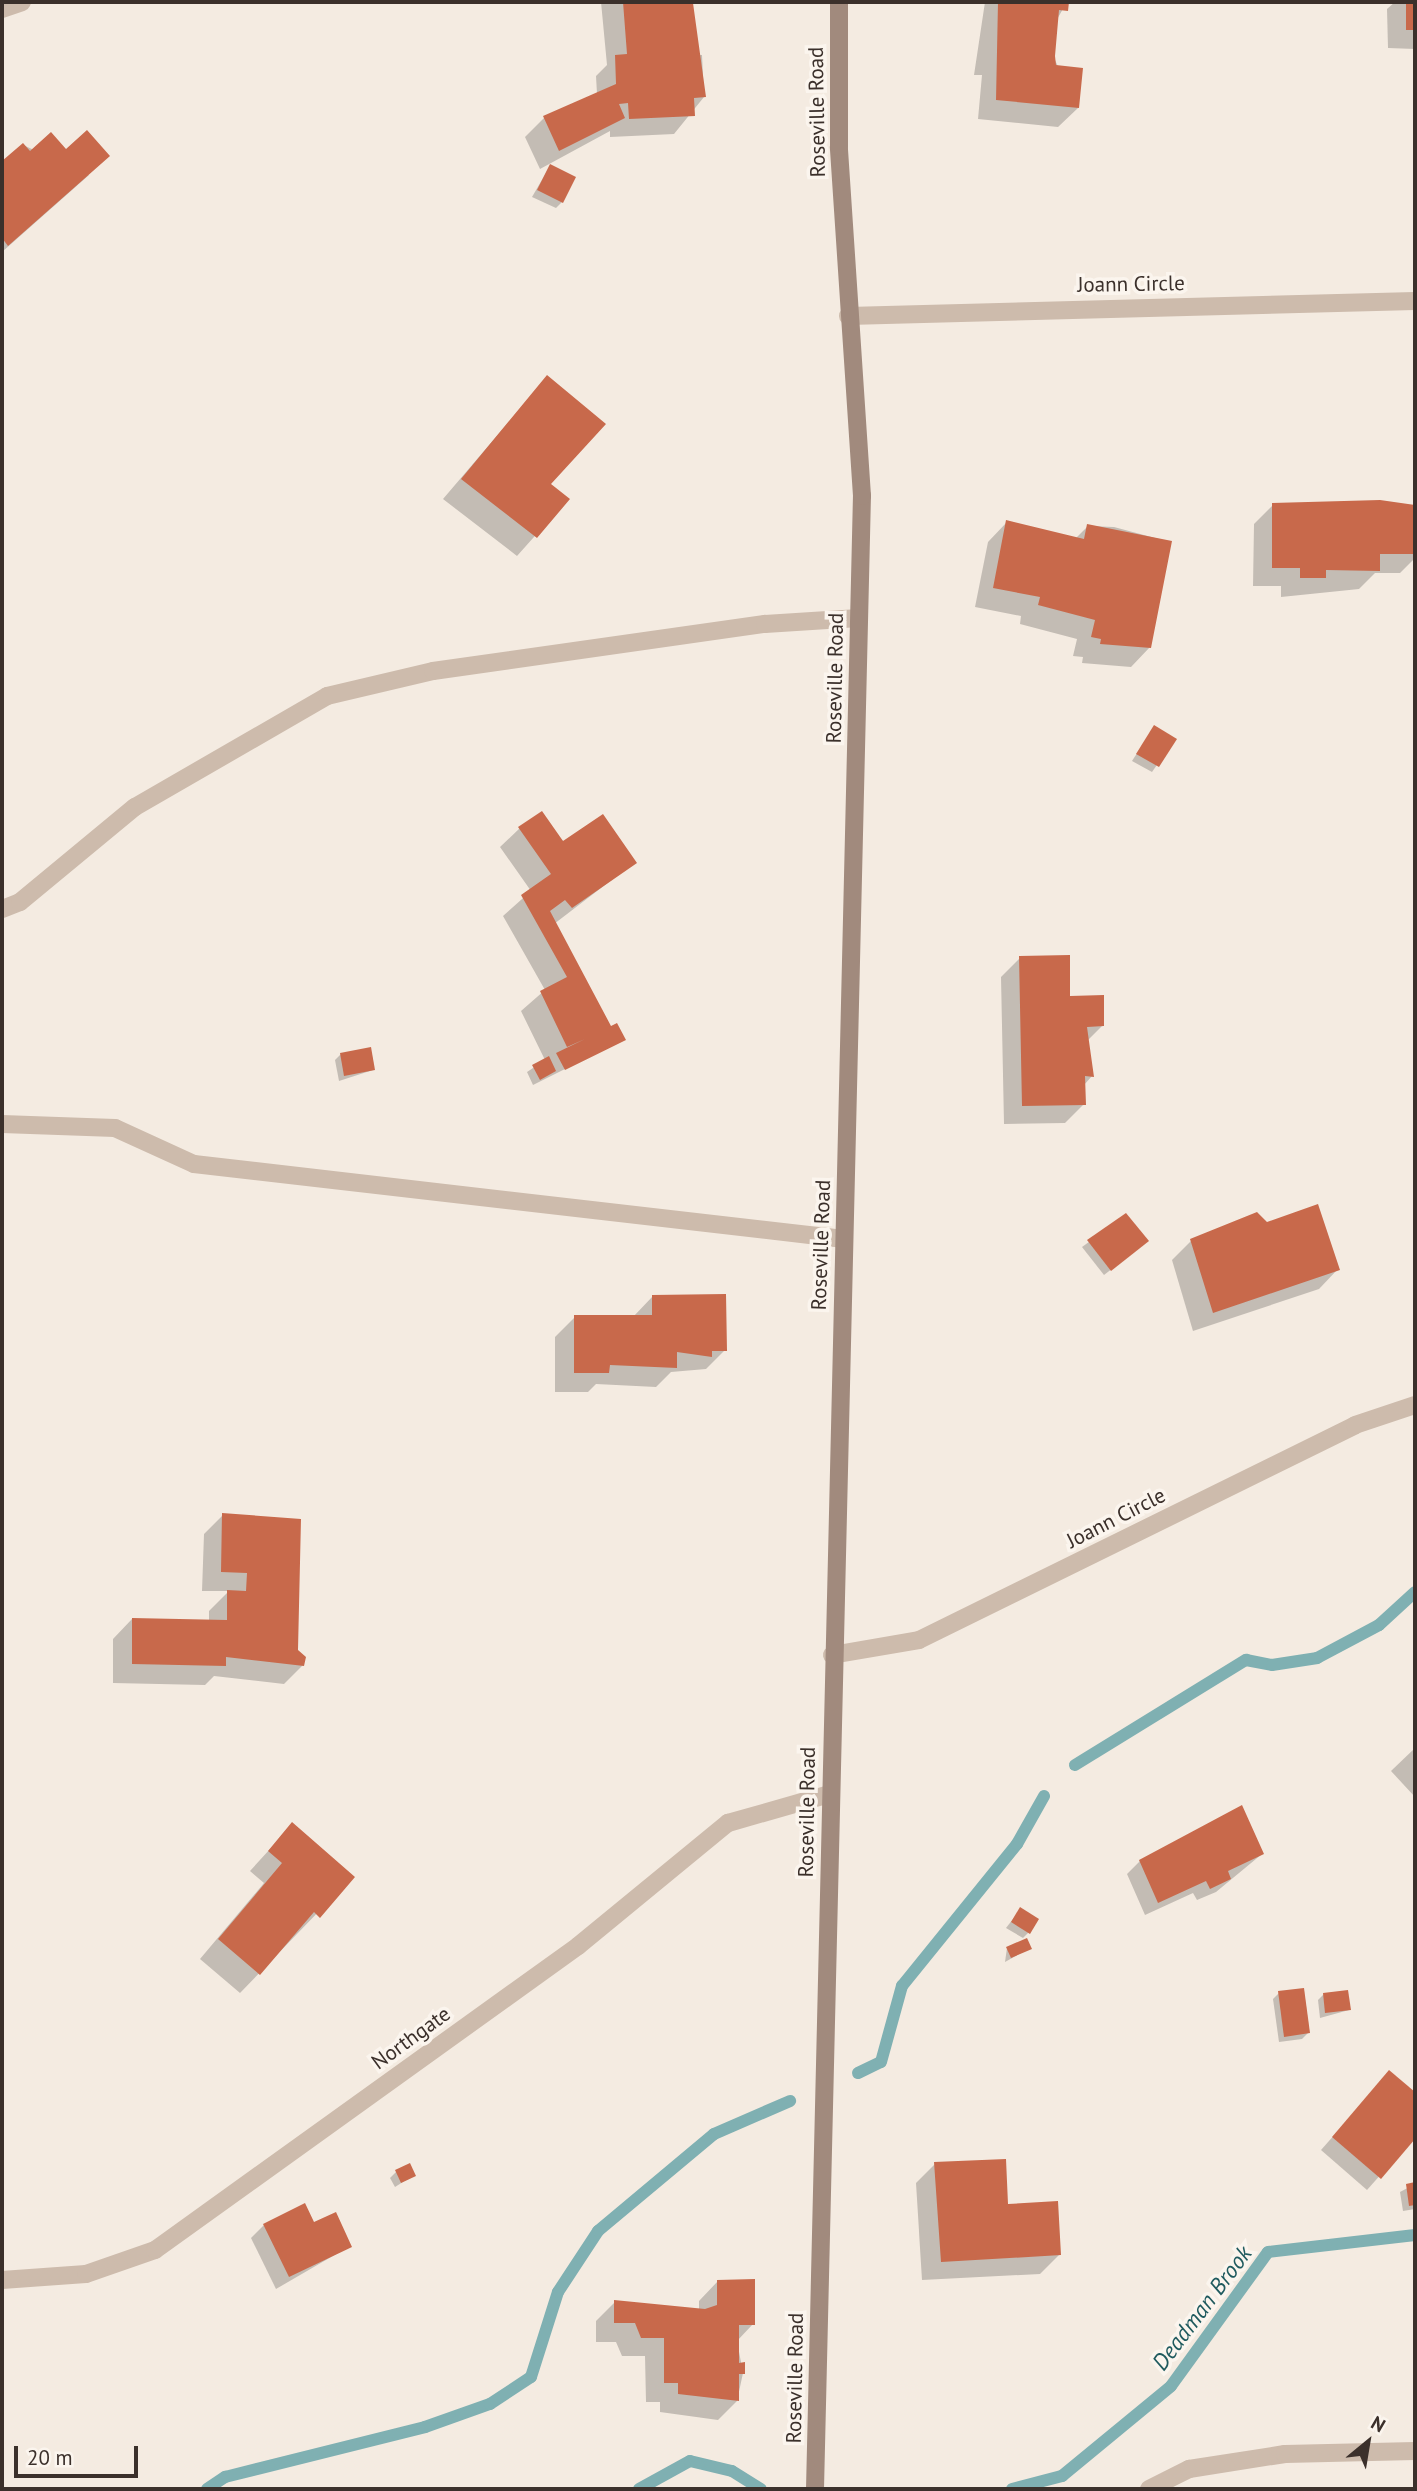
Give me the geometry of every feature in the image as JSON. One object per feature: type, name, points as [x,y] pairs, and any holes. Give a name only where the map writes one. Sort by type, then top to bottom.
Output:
[{"type":"street","points":[[2,9],[22,2]]},
{"type":"street","name":"Roseville Road","points":[[815,2489],[832,1655],[862,496],[848,316],[839,2]]},
{"type":"street","name":"Joann Circle","points":[[848,316],[1415,301]]},
{"type":"street","points":[[2,909],[20,902],[135,807],[327,696],[433,671],[765,624],[859,618]]},
{"type":"street","points":[[2,1124],[115,1128],[194,1164],[844,1240]]},
{"type":"street","name":"Joann Circle","points":[[832,1655],[919,1640],[1355,1425],[1415,1405]]},
{"type":"street","name":"Northgate","points":[[2,2280],[86,2274],[155,2250],[578,1946],[728,1823],[830,1794]]},
{"type":"street","points":[[1149,2489],[1189,2469],[1285,2454],[1415,2451]]},
{"type":"building","points":[[623,2],[693,3],[706,97],[694,98],[695,116],[629,119],[628,103],[619,104],[625,118],[559,151],[543,116],[616,84],[615,55],[627,54]]},
{"type":"building","points":[[998,2],[1069,2],[1068,11],[1059,10],[1055,56],[1056,65],[1083,68],[1079,108],[996,100]]},
{"type":"building","points":[[1406,2],[1415,2],[1415,30],[1406,30]]},
{"type":"building","points":[[87,130],[110,156],[8,246],[2,238],[2,161],[23,143],[30,151],[51,132],[66,149]]},
{"type":"building","points":[[550,164],[576,177],[563,203],[537,190]]},
{"type":"building","points":[[547,375],[606,424],[551,484],[570,499],[537,538],[461,479]]},
{"type":"building","points":[[1380,500],[1415,505],[1415,554],[1380,554],[1380,571],[1326,570],[1326,578],[1300,578],[1300,568],[1272,568],[1272,503]]},
{"type":"building","points":[[1006,520],[1084,539],[1087,524],[1172,541],[1151,648],[1100,644],[1101,639],[1091,637],[1095,620],[1038,605],[1040,597],[993,588]]},
{"type":"building","points":[[1154,725],[1177,739],[1159,767],[1136,754]]},
{"type":"building","points":[[542,811],[563,841],[603,814],[637,863],[572,908],[565,900],[550,911],[611,1026],[617,1023],[626,1040],[565,1070],[556,1053],[585,1039],[567,1047],[540,991],[567,977],[521,895],[551,874],[518,827]]},
{"type":"building","points":[[1070,955],[1070,996],[1104,995],[1104,1026],[1087,1027],[1094,1077],[1085,1076],[1086,1105],[1022,1106],[1019,956]]},
{"type":"building","points":[[371,1047],[375,1070],[344,1076],[340,1053]]},
{"type":"building","points":[[549,1056],[556,1071],[540,1080],[532,1065]]},
{"type":"building","points":[[1318,1204],[1340,1270],[1213,1313],[1190,1239],[1257,1212],[1267,1222]]},
{"type":"building","points":[[1126,1213],[1149,1241],[1111,1271],[1087,1240]]},
{"type":"building","points":[[726,1294],[727,1351],[712,1351],[712,1357],[677,1352],[677,1368],[610,1365],[609,1373],[574,1373],[574,1315],[652,1315],[652,1295]]},
{"type":"building","points":[[222,1513],[301,1519],[298,1650],[306,1657],[304,1666],[226,1657],[226,1666],[132,1664],[132,1618],[227,1620],[227,1590],[246,1591],[247,1573],[221,1572]]},
{"type":"building","points":[[1242,1805],[1264,1854],[1228,1871],[1231,1879],[1210,1889],[1206,1881],[1158,1903],[1139,1860]]},
{"type":"building","points":[[292,1822],[355,1877],[320,1918],[314,1912],[260,1975],[218,1939],[282,1863],[268,1851]]},
{"type":"building","points":[[1020,1907],[1039,1919],[1030,1934],[1011,1922]]},
{"type":"building","points":[[1027,1938],[1032,1949],[1011,1958],[1006,1947]]},
{"type":"building","points":[[1304,1988],[1310,2033],[1284,2037],[1278,1991]]},
{"type":"building","points":[[1348,1990],[1351,2010],[1325,2013],[1323,1993]]},
{"type":"building","points":[[1389,2070],[1415,2092],[1415,2139],[1381,2179],[1332,2137]]},
{"type":"building","points":[[1006,2159],[1008,2204],[1058,2201],[1061,2255],[941,2262],[934,2162]]},
{"type":"building","points":[[410,2163],[416,2176],[401,2183],[395,2170]]},
{"type":"building","points":[[1415,2182],[1415,2205],[1409,2206],[1406,2184]]},
{"type":"building","points":[[305,2203],[314,2222],[336,2212],[352,2247],[289,2277],[263,2224]]},
{"type":"building","points":[[755,2279],[755,2325],[739,2325],[739,2363],[745,2362],[745,2374],[739,2374],[739,2401],[678,2394],[678,2383],[664,2383],[664,2338],[641,2338],[635,2323],[614,2323],[614,2300],[705,2309],[717,2305],[717,2280]]},
{"type":"waterway","points":[[1075,1765],[1246,1660],[1272,1665],[1317,1658],[1379,1625],[1415,1592]]},
{"type":"waterway","points":[[858,2073],[881,2062],[902,1986],[1017,1844],[1044,1796]]},
{"type":"waterway","points":[[207,2489],[225,2477],[425,2427],[490,2404],[531,2377],[558,2292],[598,2231],[714,2134],[790,2101]]},
{"type":"waterway","name":"Deadman Brook","points":[[1012,2489],[1062,2476],[1171,2386],[1268,2252],[1415,2235]]},
{"type":"waterway","name":"Deadman Brook","points":[[639,2489],[690,2461],[732,2471],[761,2489]]}]
